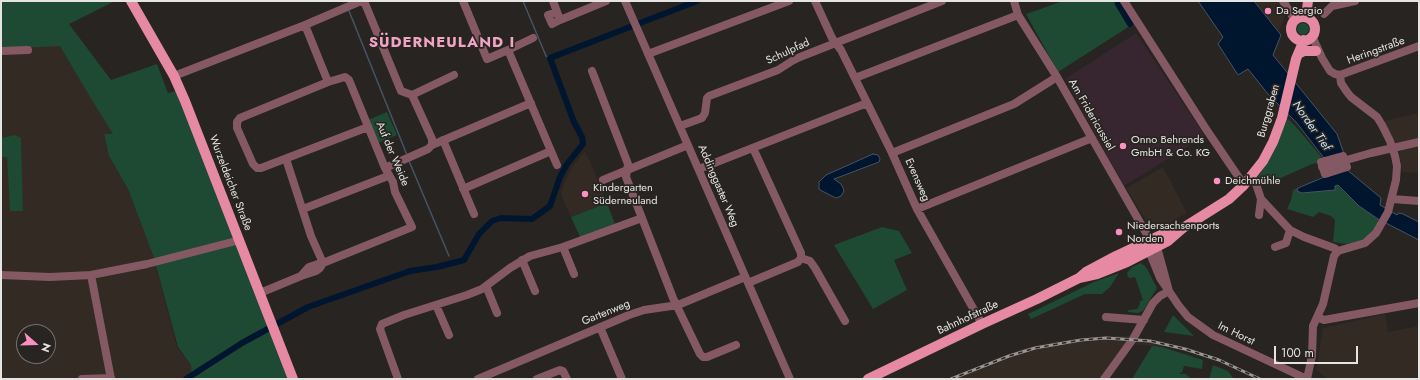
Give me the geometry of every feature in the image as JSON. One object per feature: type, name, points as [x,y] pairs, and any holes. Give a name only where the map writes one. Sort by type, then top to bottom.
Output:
[{"type":"main road","name":"Wurzeldeicher Straße","points":[[131,1],[174,76],[185,101],[293,379]]},
{"type":"main road","name":"Burggraben","points":[[1304,39],[1292,32],[1291,28],[1300,19],[1308,1]]},
{"type":"main road","name":"Burggraben","points":[[1244,185],[1267,154],[1273,142],[1282,118],[1297,56],[1304,39],[1314,33],[1311,20],[1300,19]]},
{"type":"main road","points":[[1297,56],[1304,51],[1318,52]]},
{"type":"main road","name":"Bahnhofstraße","points":[[868,379],[1079,278],[1098,274],[1127,262],[1152,246],[1168,241],[1183,228],[1225,202],[1244,185]]},
{"type":"street","points":[[174,76],[362,1],[401,91],[412,95],[454,75]]},
{"type":"street","points":[[463,1],[487,58],[533,38]]},
{"type":"street","points":[[553,1],[560,20],[606,1]]},
{"type":"street","name":"Addinggaster Weg","points":[[625,1],[790,379]]},
{"type":"street","points":[[648,54],[789,1]]},
{"type":"street","name":"Evensweg","points":[[815,1],[832,38],[841,50],[868,103],[917,209],[982,324]]},
{"type":"street","name":"Schulpfad","points":[[680,126],[702,118],[705,113],[707,98],[709,96],[778,70],[792,61],[942,1]]},
{"type":"street","name":"Am Fridericussiel","points":[[1014,1],[1018,15],[1057,77],[1152,246]]},
{"type":"street","points":[[1124,1],[1197,117],[1244,185]]},
{"type":"street","points":[[1282,1],[1300,19]]},
{"type":"street","points":[[1324,14],[1332,6],[1355,1]]},
{"type":"street","points":[[855,78],[1018,15]]},
{"type":"street","points":[[305,25],[328,82]]},
{"type":"street","points":[[1304,39],[1318,52],[1330,71],[1340,75],[1341,83],[1351,98],[1377,117],[1392,148],[1397,166],[1396,180],[1389,209],[1376,233],[1365,243],[1338,251],[1334,256],[1323,304],[1312,331],[1312,356],[1307,379]]},
{"type":"street","name":"Heringstraße","points":[[1340,75],[1419,46]]},
{"type":"street","points":[[1,51],[28,50]]},
{"type":"street","points":[[508,50],[556,165]]},
{"type":"street","points":[[592,71],[628,164],[626,177],[673,298],[678,305],[703,357],[707,357],[736,345]]},
{"type":"street","name":"Auf der Weide","points":[[260,293],[301,276],[309,267],[323,263],[412,227],[395,192],[393,182],[386,172],[350,80],[345,77],[328,82],[240,118],[237,122],[237,128],[253,164],[257,168],[286,159]]},
{"type":"street","points":[[892,153],[1014,104],[1057,77]]},
{"type":"street","points":[[412,95],[432,139],[432,145]]},
{"type":"street","points":[[303,209],[386,172],[428,149],[432,145],[531,103]]},
{"type":"street","points":[[699,170],[868,103]]},
{"type":"street","points":[[323,263],[311,236],[286,159],[368,127]]},
{"type":"street","points":[[917,209],[1092,138]]},
{"type":"street","points":[[443,140],[474,214]]},
{"type":"street","points":[[1322,167],[1419,142]]},
{"type":"street","points":[[603,180],[688,145]]},
{"type":"street","points":[[753,148],[801,253],[800,258],[810,261],[845,321]]},
{"type":"street","points":[[463,189],[551,151]]},
{"type":"street","points":[[1255,181],[1261,199],[1290,230],[1338,251]]},
{"type":"street","points":[[1259,215],[1261,199]]},
{"type":"street","points":[[1392,199],[1419,201]]},
{"type":"street","points":[[398,379],[380,329],[382,324],[404,315],[467,295],[486,286],[522,260],[530,256],[563,247],[642,218]]},
{"type":"street","points":[[1275,247],[1286,243],[1290,230]]},
{"type":"street","points":[[1,275],[50,277],[92,275],[147,264],[240,240]]},
{"type":"street","name":"Im Horst","points":[[1152,246],[1160,278],[1188,317],[1213,335],[1307,379]]},
{"type":"street","points":[[563,247],[574,274]]},
{"type":"street","name":"Gartenweg","points":[[478,379],[629,314],[644,310],[678,305],[798,262],[800,258]]},
{"type":"street","points":[[522,260],[535,291]]},
{"type":"street","points":[[82,379],[111,378],[92,275]]},
{"type":"street","points":[[486,286],[497,313]]},
{"type":"street","points":[[1104,379],[1133,340],[1156,300],[1169,291]]},
{"type":"street","points":[[1317,317],[1324,320],[1419,303]]},
{"type":"street","points":[[436,305],[449,335]]},
{"type":"street","points":[[1106,317],[1144,320]]},
{"type":"street","points":[[600,327],[622,379]]},
{"type":"street","points":[[537,379],[560,370],[563,371],[567,379]]},
{"type":"shaded area","points":[[1,1],[115,1],[69,24],[111,80],[93,102],[114,134],[104,135],[109,156],[128,189],[154,258],[177,347],[191,365],[192,379],[1,379]]},
{"type":"shaded area","points":[[1255,1],[1291,1],[1279,31],[1263,13],[1264,12]]},
{"type":"shaded area","points":[[1136,33],[1205,136],[1124,186],[1065,79]]},
{"type":"shaded area","points":[[1419,113],[1419,173],[1402,172],[1399,149],[1384,121]]},
{"type":"shaded area","points":[[585,151],[607,203],[571,217],[562,197],[561,191],[572,167]]},
{"type":"shaded area","points":[[1163,167],[1187,213],[1153,232],[1126,188]]},
{"type":"shaded area","points":[[1385,314],[1388,332],[1419,326],[1419,379],[1328,379],[1316,370],[1323,328]]},
{"type":"shaded area","points":[[1105,336],[1131,336],[1163,341],[1162,347],[1126,344],[1102,379],[947,379],[1024,348],[1057,341]]},
{"type":"green space","points":[[1,1],[115,1],[69,24],[111,80],[157,64],[168,93],[176,91],[290,379],[192,379],[191,365],[178,347],[154,258],[128,189],[109,156],[104,134],[113,134],[60,46],[1,49]]},
{"type":"green space","points":[[1063,1],[1113,1],[1130,26],[1058,72],[1026,14]]},
{"type":"green space","points":[[1303,23],[1307,25],[1309,29],[1307,33],[1303,35],[1299,33],[1297,29],[1299,25]]},
{"type":"green space","points":[[387,112],[397,135],[378,143],[368,120]]},
{"type":"green space","points":[[1288,119],[1320,155],[1323,162],[1312,164],[1262,185],[1256,180],[1272,155]]},
{"type":"green space","points":[[15,135],[21,138],[23,211],[10,211],[7,157],[1,157],[1,138]]},
{"type":"green space","points":[[1337,185],[1359,206],[1378,219],[1374,230],[1369,236],[1360,242],[1346,244],[1333,242],[1335,220],[1331,216],[1319,212],[1313,217],[1287,209],[1293,190],[1298,188],[1298,192]]},
{"type":"green space","points":[[607,203],[615,224],[580,237],[571,217]]},
{"type":"green space","points":[[882,227],[899,231],[912,253],[894,260],[907,290],[873,309],[834,245]]},
{"type":"green space","points":[[1141,263],[1146,267],[1157,288],[1143,311],[1138,313],[1127,312],[1129,310],[1137,309],[1140,301],[1143,300],[1135,277],[1128,277],[1127,273],[1132,267]]},
{"type":"green space","points":[[1119,273],[1110,287],[1102,294],[1085,294],[1031,319],[1028,314],[1094,282]]},
{"type":"green space","points":[[1173,315],[1194,336],[1164,332]]},
{"type":"green space","points":[[1152,346],[1162,347],[1203,360],[1202,369],[1184,366],[1182,372],[1179,374],[1186,374],[1191,379],[1132,379]]},
{"type":"green space","points":[[1213,365],[1228,371],[1234,379],[1209,379]]},
{"type":"water","name":"Norder Tief","points":[[1198,1],[1254,1],[1281,35],[1273,55],[1337,134],[1344,154],[1346,169],[1381,198],[1380,205],[1397,215],[1399,213],[1403,214],[1419,222],[1419,240],[1378,219],[1359,206],[1338,185],[1335,186],[1335,190],[1302,193],[1297,191],[1298,188],[1329,175],[1324,158],[1296,122],[1268,94],[1248,69],[1238,75],[1218,44],[1223,37]]},
{"type":"water","points":[[873,154],[878,155],[880,159],[879,162],[834,179],[841,184],[843,188],[844,191],[841,196],[836,198],[819,189],[819,182],[826,175]]},
{"type":"waterway","points":[[523,1],[546,56],[550,58]]},
{"type":"waterway","points":[[186,379],[242,343],[308,307],[410,271],[437,267],[464,260],[479,234],[492,221],[501,218],[532,219],[550,206],[560,177],[567,164],[583,144],[582,137],[574,122],[550,58],[697,1]]},
{"type":"waterway","points":[[1118,4],[1130,24]]},
{"type":"waterway","points":[[349,11],[407,155]]},
{"type":"waterway","points":[[409,161],[449,256]]},
{"type":"railway","points":[[951,379],[1009,356],[1035,348],[1081,340],[1106,338],[1150,341],[1185,349],[1219,360],[1260,379]]},
{"type":"place","name":"Da Sergio","points":[[1268,11]]},
{"type":"place","name":"Onno Behrends GmbH & Co. KG","points":[[1123,146]]},
{"type":"place","name":"Deichmühle","points":[[1217,181]]},
{"type":"place","name":"Kindergarten Süderneuland","points":[[585,194]]},
{"type":"place","name":"Niedersachsenports Norden","points":[[1119,232]]},
{"type":"district","name":"SÜDERNEULAND I","points":[[442,43]]}]
